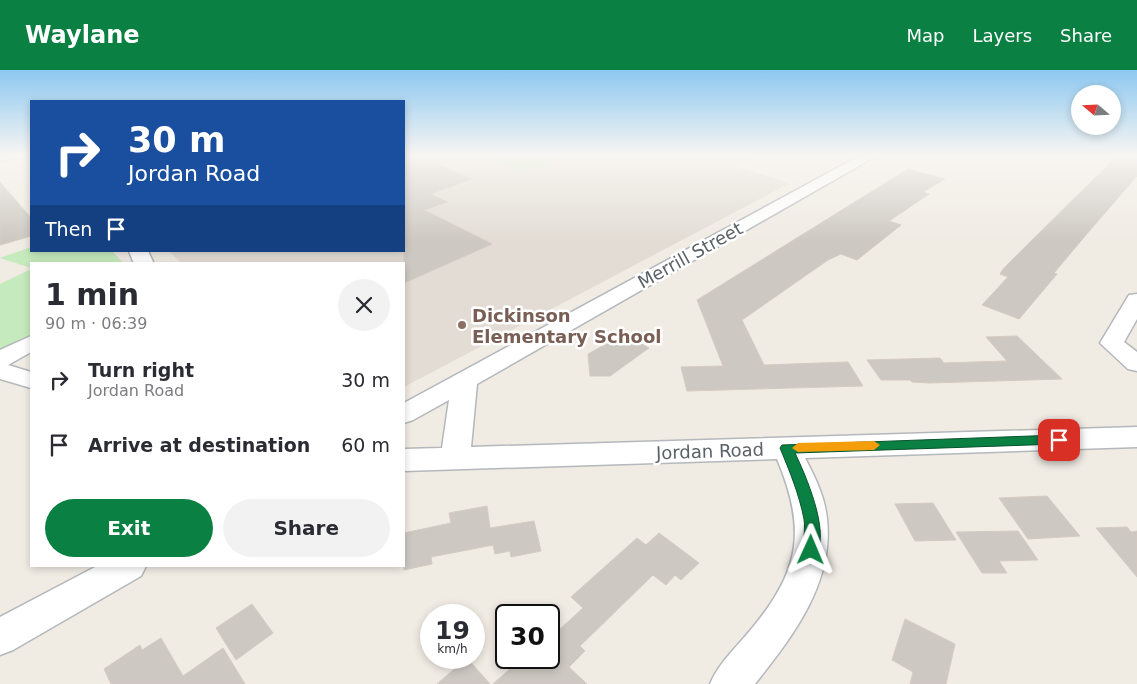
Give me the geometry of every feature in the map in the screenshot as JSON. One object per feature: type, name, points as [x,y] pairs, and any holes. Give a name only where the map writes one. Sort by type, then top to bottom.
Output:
[{"type":"street","name":"Merrill Street","points":[[405,413],[818,184]]},
{"type":"street","points":[[1137,300],[1112,343],[1137,364]]},
{"type":"street","points":[[0,360],[30,344]]},
{"type":"street","points":[[0,371],[30,380]]},
{"type":"street","points":[[455,459],[465,380]]},
{"type":"street","name":"Jordan Road","points":[[405,460],[1137,437]]},
{"type":"street","points":[[730,684],[786,615],[804,581],[811,550],[812,522],[804,487],[787,448]]},
{"type":"street","points":[[0,638],[126,567]]},
{"type":"shaded area","name":"Dickinson Elementary School","points":[[405,184],[789,184],[405,386],[405,262],[180,262],[170,252],[405,252]]},
{"type":"green space","points":[[30,247],[30,252],[113,252],[122,262],[30,262],[30,268],[0,258]]},
{"type":"green space","points":[[30,269],[30,336],[0,352],[0,284]]},
{"type":"building","points":[[1,184],[30,217],[30,236],[0,245]]},
{"type":"building","name":"Dickinson Elementary School","points":[[405,184],[459,184],[430,194],[447,202],[424,210],[492,244],[405,283]]},
{"type":"building","points":[[884,184],[937,184],[923,192],[929,194],[889,221],[901,225],[857,260],[841,254],[828,260],[742,320],[764,365],[848,362],[863,386],[687,391],[681,367],[723,366],[697,300]]},
{"type":"building","points":[[1089,184],[1130,184],[1054,273],[1057,274],[1019,319],[982,305],[1008,277],[1000,274]]},
{"type":"building","points":[[624,334],[649,348],[610,376],[590,376],[588,354]]},
{"type":"building","points":[[1017,336],[1062,379],[930,383],[912,382],[910,380],[881,380],[867,360],[940,358],[944,363],[1007,361],[986,337]]},
{"type":"building","points":[[1047,496],[1080,536],[1028,539],[999,498]]},
{"type":"building","points":[[933,503],[956,540],[915,541],[895,504]]},
{"type":"building","points":[[487,506],[490,528],[534,521],[541,551],[511,557],[510,551],[495,554],[493,545],[431,557],[432,564],[404,570],[405,533],[451,523],[449,513]]},
{"type":"building","points":[[1127,527],[1131,532],[1137,531],[1137,577],[1096,528]]},
{"type":"building","points":[[1018,531],[1038,560],[999,561],[1007,573],[982,573],[956,532]]},
{"type":"building","points":[[659,533],[699,563],[681,580],[675,575],[666,585],[653,575],[580,646],[585,651],[569,667],[587,684],[493,684],[510,669],[560,669],[560,629],[583,608],[571,597],[637,538],[646,545]]},
{"type":"building","points":[[252,604],[273,633],[236,660],[216,628]]},
{"type":"building","points":[[905,619],[955,644],[946,684],[910,684],[913,672],[892,660]]},
{"type":"building","points":[[161,638],[183,676],[223,648],[245,684],[111,684],[104,669],[140,645],[142,650]]},
{"type":"building","points":[[454,669],[477,669],[490,684],[437,684]]},
{"type":"slow traffic","points":[[798,448],[874,445]]},
{"type":"place","name":"Dickinson Elementary School","points":[[462,325]]},
{"type":"route","points":[[811,550],[812,522],[804,487],[787,448],[1059,440]]}]
